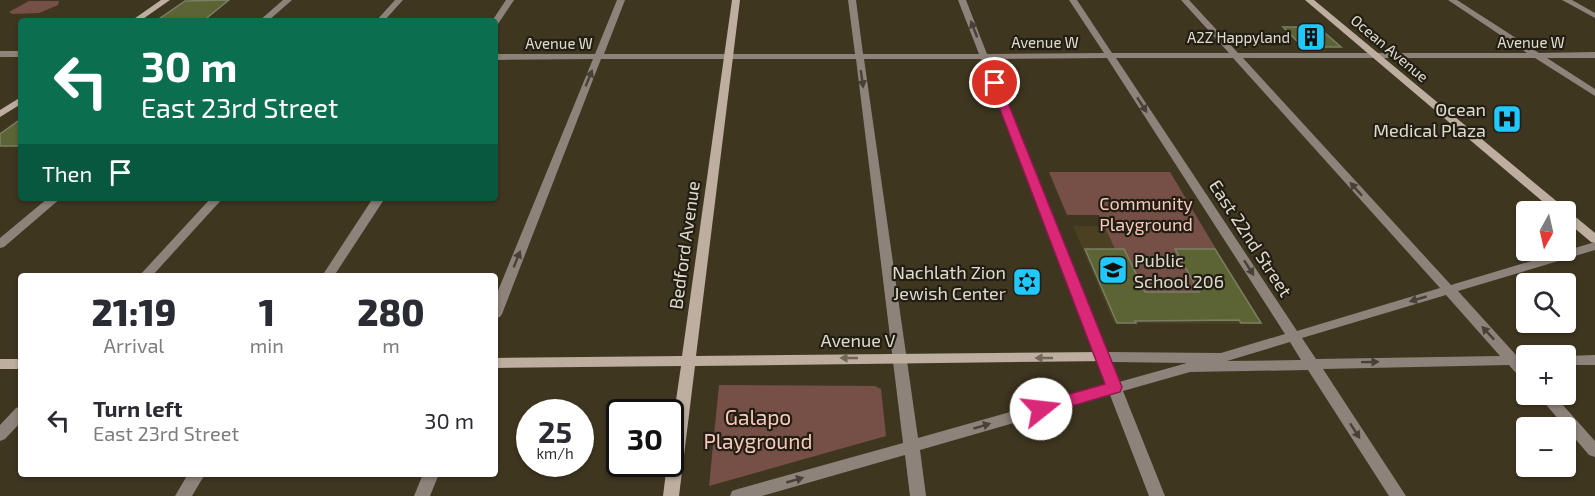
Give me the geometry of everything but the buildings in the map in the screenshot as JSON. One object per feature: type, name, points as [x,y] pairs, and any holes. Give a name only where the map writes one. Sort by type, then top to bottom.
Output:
[{"type":"main road","points":[[139,18],[166,0]]},
{"type":"main road","name":"Bedford Avenue","points":[[670,496],[736,0]]},
{"type":"main road","name":"Ocean Avenue","points":[[1309,0],[1549,201]]},
{"type":"main road","points":[[0,114],[18,102]]},
{"type":"main road","points":[[1576,223],[1595,239]]},
{"type":"main road","name":"Avenue V","points":[[498,363],[1103,357]]},
{"type":"main road","points":[[0,364],[18,364]]},
{"type":"street","points":[[267,18],[288,0]]},
{"type":"street","points":[[383,18],[399,0]]},
{"type":"street","points":[[498,18],[510,0]]},
{"type":"street","points":[[498,307],[621,0]]},
{"type":"street","points":[[852,0],[918,496]]},
{"type":"street","points":[[962,0],[1157,496]]},
{"type":"street","name":"East 22nd Street","points":[[1073,0],[1398,496]]},
{"type":"street","points":[[1185,0],[1449,291],[1516,356]]},
{"type":"street","points":[[1452,0],[1595,93]]},
{"type":"street","points":[[1566,0],[1595,16]]},
{"type":"street","points":[[0,54],[18,54]]},
{"type":"street","name":"Avenue W","points":[[498,57],[1595,55]]},
{"type":"street","points":[[0,62],[18,62]]},
{"type":"street","points":[[0,244],[51,201]]},
{"type":"street","points":[[148,273],[214,201]]},
{"type":"street","points":[[330,273],[377,201]]},
{"type":"street","name":"Avenue V","points":[[1103,357],[1221,358],[1292,334],[1449,291],[1595,246]]},
{"type":"street","points":[[738,496],[1190,367],[1516,360]]},
{"type":"street","points":[[1576,360],[1595,360]]},
{"type":"street","points":[[1554,405],[1595,451]]},
{"type":"street","points":[[0,435],[18,415]]},
{"type":"street","points":[[183,496],[195,477]]},
{"type":"street","points":[[422,496],[430,477]]},
{"type":"shaded area","name":"Public School 206","points":[[1073,226],[1104,226],[1115,248],[1216,249],[1263,324],[1114,323]]},
{"type":"green space","points":[[29,1],[59,1],[58,5],[39,13],[12,14],[9,12]]},
{"type":"green space","name":"Community Playground","points":[[1049,172],[1170,172],[1216,249],[1176,249],[1199,292],[1145,292],[1124,249],[1115,249],[1099,215],[1067,215]]},
{"type":"green space","name":"Galapo Playground","points":[[719,385],[875,386],[881,389],[886,436],[709,486]]},
{"type":"place","name":"A2Z Happyland","points":[[1311,37]]},
{"type":"place","name":"Ocean Medical Plaza","points":[[1507,119]]},
{"type":"place","name":"Public School 206","points":[[1113,270]]},
{"type":"place","name":"Nachlath Zion Jewish Center","points":[[1027,282]]},
{"type":"route","points":[[995,83],[1114,387],[1041,409]]}]
